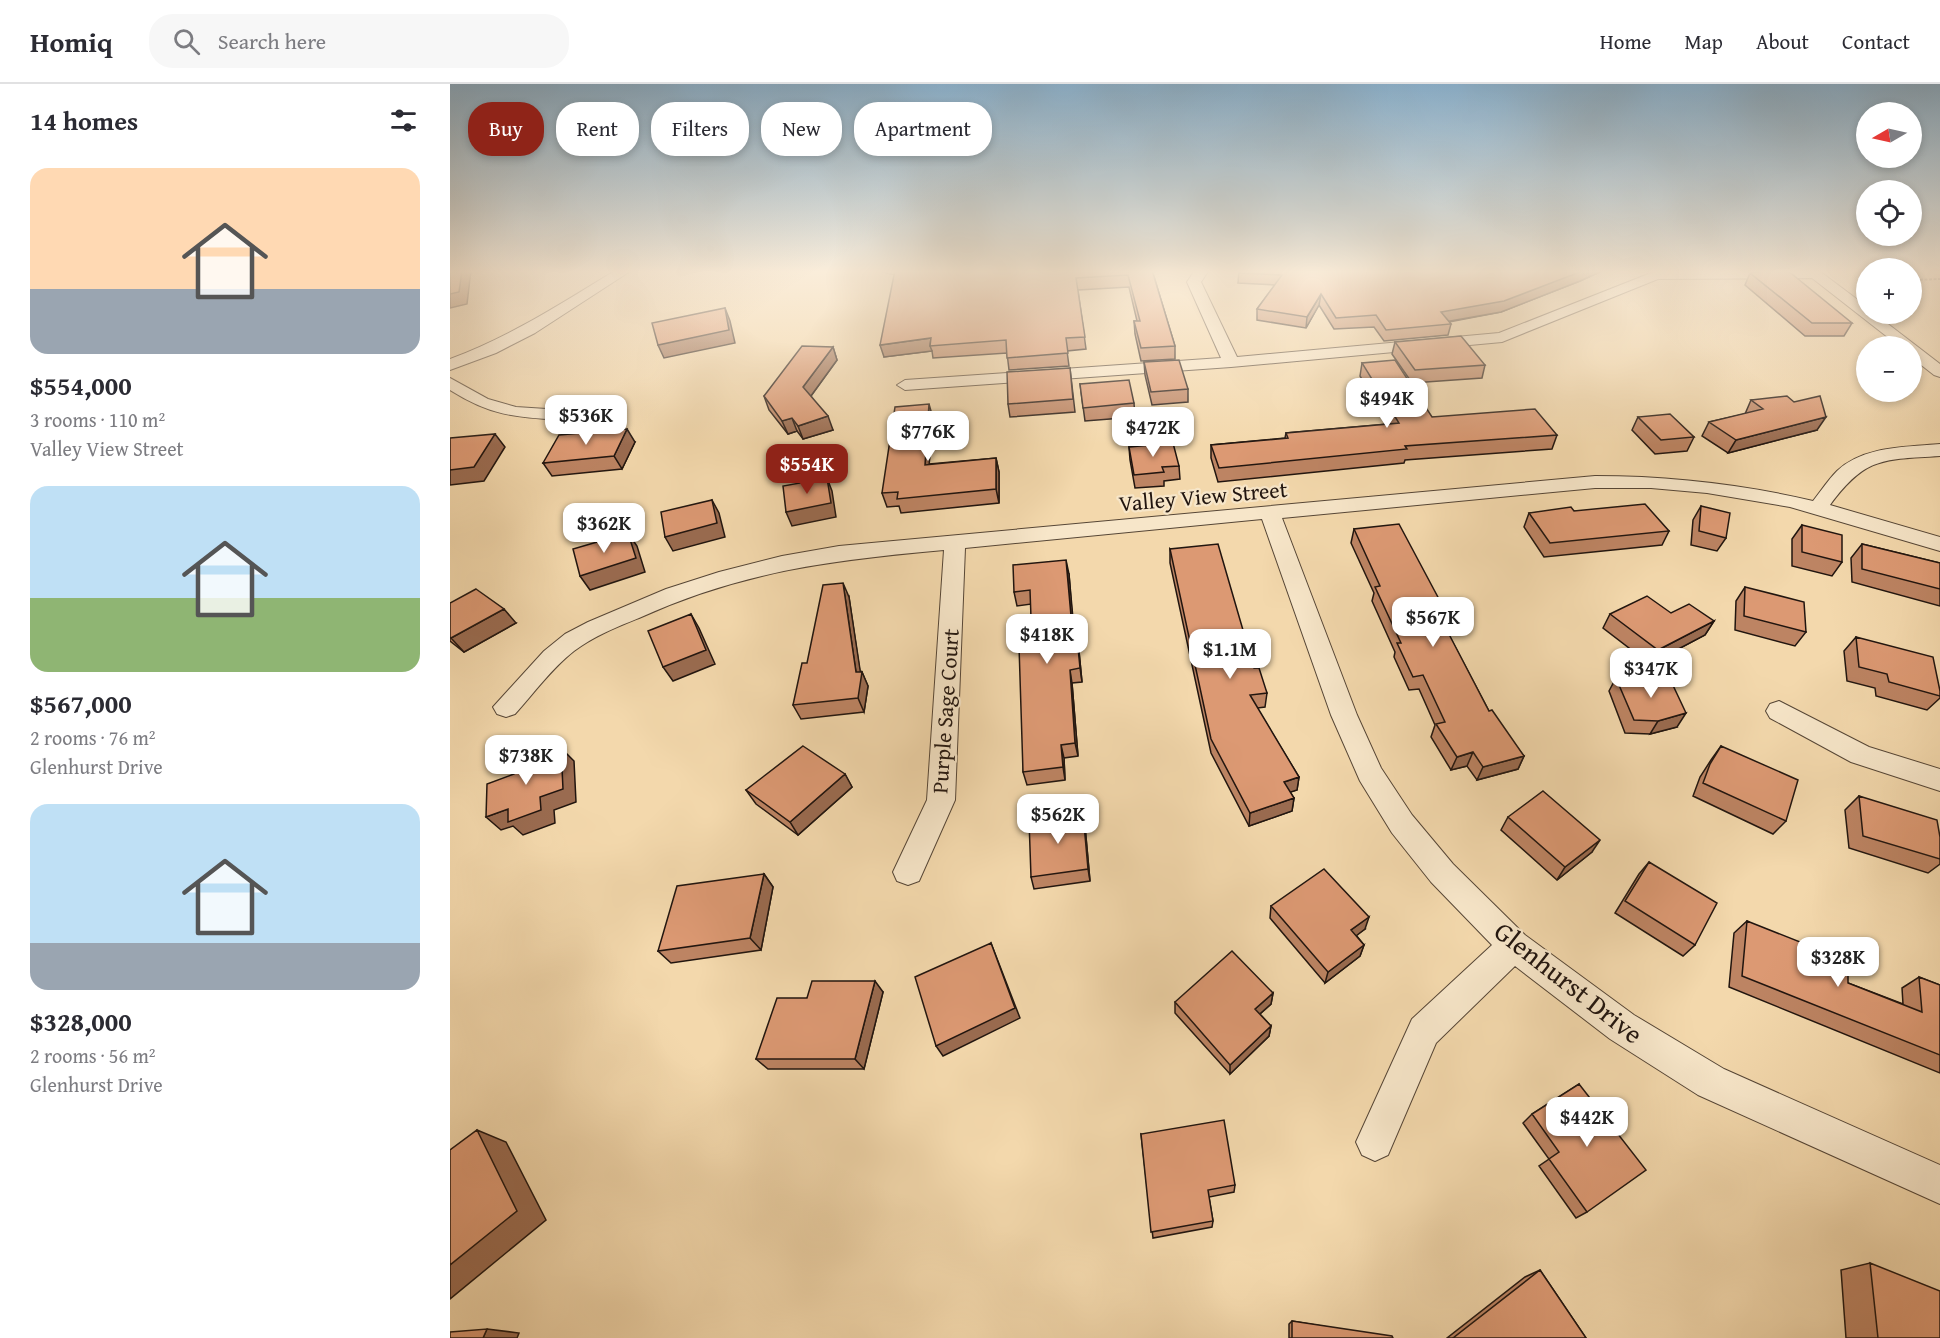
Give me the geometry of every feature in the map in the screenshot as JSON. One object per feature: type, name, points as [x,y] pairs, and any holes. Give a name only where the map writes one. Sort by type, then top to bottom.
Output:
[{"type":"street","points":[[450,366],[490,350],[532,329]]},
{"type":"street","points":[[1216,329],[1231,362]]},
{"type":"street","points":[[905,385],[1231,362],[1502,337],[1523,329]]},
{"type":"street","points":[[1922,358],[1940,372]]},
{"type":"street","points":[[450,383],[482,403],[515,412],[562,415]]},
{"type":"street","points":[[1818,508],[1846,473],[1863,463],[1892,455],[1940,450]]},
{"type":"street","name":"Valley View Street","points":[[506,707],[560,649],[598,627],[684,589],[733,573],[781,562],[839,553],[1595,482],[1639,481],[1743,492],[1818,508],[1940,544]]},
{"type":"street","name":"Glenhurst Drive","points":[[1270,513],[1344,715],[1370,773],[1402,824],[1442,873],[1514,946],[1622,1027],[1711,1082],[1940,1185]]},
{"type":"street","name":"Purple Sage Court","points":[[908,872],[941,800],[956,543]]},
{"type":"street","points":[[1779,711],[1860,754],[1940,780]]},
{"type":"street","points":[[1375,1142],[1424,1031],[1514,946]]},
{"type":"building","points":[[654,329],[729,329],[729,330],[658,345]]},
{"type":"building","points":[[883,329],[1084,329],[1085,337],[1066,338],[1068,353],[1007,358],[1006,340],[930,346],[931,338],[880,345]]},
{"type":"building","points":[[1136,329],[1170,329],[1175,346],[1141,348]]},
{"type":"building","points":[[1461,336],[1485,365],[1415,370],[1395,342]]},
{"type":"building","points":[[802,346],[833,347],[803,387],[828,416],[798,426],[792,418],[782,421],[764,396]]},
{"type":"building","points":[[1179,360],[1188,389],[1151,392],[1144,362]]},
{"type":"building","points":[[1395,360],[1432,417],[1535,409],[1557,435],[1405,446],[1407,449],[1219,468],[1211,445],[1288,438],[1286,433],[1399,423],[1362,363]]},
{"type":"building","points":[[1070,368],[1073,399],[1008,404],[1007,372]]},
{"type":"building","points":[[1129,380],[1134,403],[1083,408],[1080,384]]},
{"type":"building","points":[[1787,396],[1794,402],[1820,396],[1826,417],[1736,440],[1709,422],[1763,409],[1751,400]]},
{"type":"building","points":[[929,404],[925,465],[996,458],[996,489],[897,499],[898,492],[882,493],[895,407]]},
{"type":"building","points":[[1670,414],[1694,437],[1661,440],[1638,417]]},
{"type":"building","points":[[627,429],[614,456],[543,463],[559,435]]},
{"type":"building","points":[[495,434],[474,467],[450,470],[450,438]]},
{"type":"building","points":[[1173,443],[1179,466],[1162,467],[1164,472],[1134,475],[1129,447]]},
{"type":"building","points":[[827,478],[831,503],[786,512],[783,486]]},
{"type":"building","points":[[712,500],[717,523],[665,537],[661,512]]},
{"type":"building","points":[[1645,504],[1669,531],[1550,543],[1529,513],[1571,507],[1574,511]]},
{"type":"building","points":[[1701,506],[1730,513],[1726,538],[1699,531]]},
{"type":"building","points":[[1399,524],[1440,601],[1436,602],[1443,615],[1439,615],[1489,711],[1492,710],[1524,756],[1483,767],[1473,752],[1457,757],[1436,724],[1445,722],[1423,675],[1413,677],[1397,643],[1401,643],[1375,587],[1380,586],[1354,529]]},
{"type":"building","points":[[1802,525],[1842,535],[1842,562],[1802,552]]},
{"type":"building","points":[[628,533],[636,558],[580,576],[573,549]]},
{"type":"building","points":[[1218,544],[1254,668],[1259,668],[1267,693],[1250,695],[1299,777],[1284,782],[1294,798],[1250,813],[1211,739],[1170,549]]},
{"type":"building","points":[[1862,544],[1940,563],[1940,589],[1862,569]]},
{"type":"building","points":[[1066,560],[1072,627],[1076,627],[1080,668],[1070,670],[1075,743],[1061,745],[1063,767],[1023,772],[1019,646],[1032,645],[1030,590],[1014,592],[1013,565]]},
{"type":"building","points":[[843,583],[856,672],[862,672],[858,698],[793,705],[802,663],[807,663],[823,585]]},
{"type":"building","points":[[1745,587],[1804,602],[1806,632],[1744,616]]},
{"type":"building","points":[[476,589],[504,609],[451,638],[450,603]]},
{"type":"building","points":[[1647,596],[1671,613],[1689,604],[1714,621],[1658,650],[1610,614]]},
{"type":"building","points":[[691,614],[706,650],[663,667],[648,631]]},
{"type":"building","points":[[1856,637],[1933,657],[1940,696],[1889,682],[1887,674],[1859,667]]},
{"type":"building","points":[[1616,678],[1670,679],[1686,713],[1658,721],[1634,720]]},
{"type":"building","points":[[803,746],[845,774],[790,822],[746,790]]},
{"type":"building","points":[[1721,746],[1798,780],[1786,821],[1703,783],[1710,764]]},
{"type":"building","points":[[561,748],[563,789],[540,797],[541,810],[508,822],[508,809],[486,817],[487,784],[514,774],[514,763]]},
{"type":"building","points":[[1543,791],[1600,840],[1565,867],[1508,817]]},
{"type":"building","points":[[1859,796],[1937,820],[1940,859],[1863,836]]},
{"type":"building","points":[[1083,813],[1088,869],[1031,877],[1029,820]]},
{"type":"building","points":[[1649,862],[1717,903],[1695,945],[1625,901]]},
{"type":"building","points":[[1324,869],[1369,917],[1351,930],[1364,945],[1328,972],[1271,906]]},
{"type":"building","points":[[764,874],[750,938],[658,951],[677,886]]},
{"type":"building","points":[[1747,921],[1848,961],[1848,983],[1922,1012],[1919,977],[1940,985],[1940,1055],[1742,976]]},
{"type":"building","points":[[991,943],[1015,1008],[936,1046],[915,977]]},
{"type":"building","points":[[1232,951],[1273,993],[1255,1009],[1271,1026],[1230,1065],[1175,1002]]},
{"type":"building","points":[[812,981],[875,981],[855,1059],[756,1059],[777,998],[807,998]]},
{"type":"building","points":[[1579,1084],[1646,1170],[1587,1212],[1549,1159],[1559,1152],[1532,1114]]},
{"type":"building","points":[[1224,1120],[1235,1185],[1208,1190],[1213,1221],[1151,1232],[1141,1134]]},
{"type":"building","points":[[477,1130],[517,1211],[450,1265],[450,1150]]},
{"type":"building","points":[[1870,1263],[1940,1291],[1940,1338],[1878,1338]]},
{"type":"building","points":[[1540,1270],[1586,1338],[1453,1338]]},
{"type":"building","points":[[1292,1321],[1392,1336],[1393,1338],[1292,1338]]},
{"type":"building","points":[[487,1329],[483,1338],[450,1338],[450,1332]]}]
